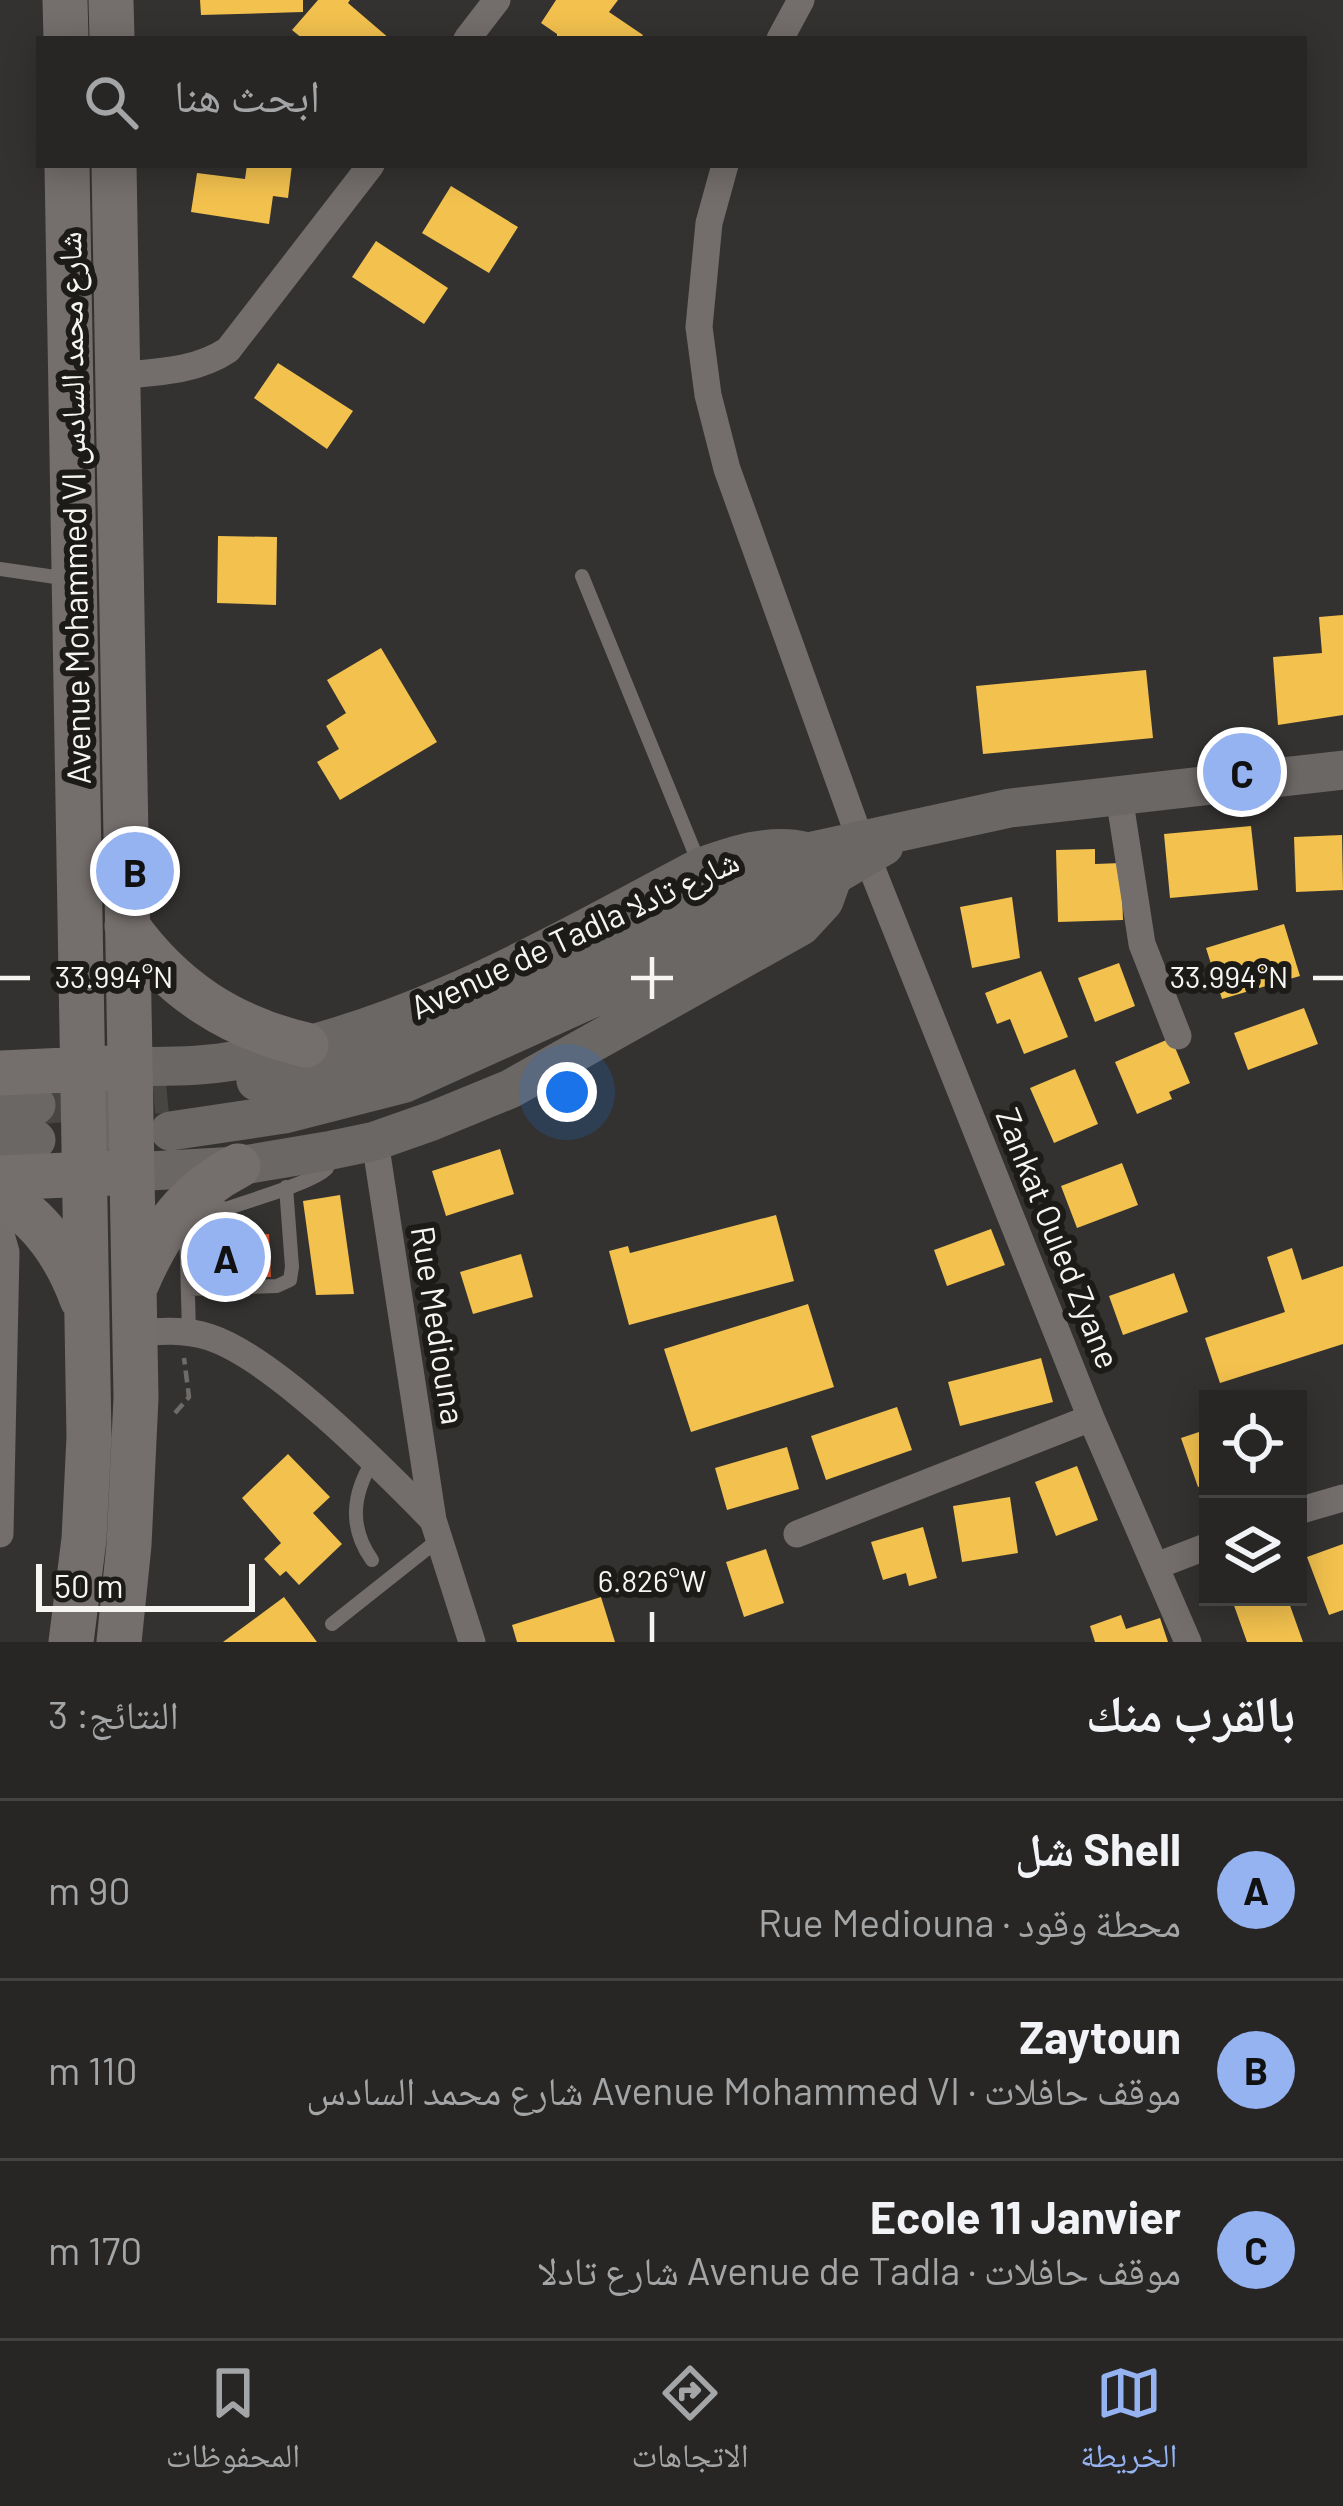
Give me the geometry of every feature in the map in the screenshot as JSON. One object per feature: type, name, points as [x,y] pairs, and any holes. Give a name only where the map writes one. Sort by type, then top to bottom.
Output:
[{"type":"main road","points":[[65,0],[66,36]]},
{"type":"main road","points":[[111,0],[112,36]]},
{"type":"main road","name":"Avenue Mohammed VI شارع محمد السادس","points":[[68,168],[74,580],[106,1079],[132,1172],[134,1470],[119,1642]]},
{"type":"main road","name":"Avenue Mohammed VI شارع محمد السادس","points":[[70,1642],[87,1488],[85,1174],[106,1079],[127,926],[114,168]]},
{"type":"main road","name":"Avenue de Tadla شارع تادلا","points":[[169,1112],[321,1071],[435,1033],[902,832],[1010,808],[1343,770]]},
{"type":"main road","name":"Avenue de Tadla شارع تادلا","points":[[0,1073],[106,1079],[235,1061],[306,1045],[493,976],[701,867],[760,850],[794,848],[821,864]]},
{"type":"main road","points":[[134,1312],[186,1202],[327,1151],[375,1142],[510,1089],[801,926],[824,901],[821,864]]},
{"type":"main road","points":[[127,926],[164,973],[216,1012],[275,1038],[306,1045]]},
{"type":"main road","points":[[0,1178],[132,1172],[229,1188]]},
{"type":"main road","points":[[0,1196],[25,1212],[56,1246],[88,1316]]},
{"type":"street","points":[[469,36],[497,0]]},
{"type":"street","points":[[782,36],[801,0]]},
{"type":"street","points":[[117,376],[188,368],[228,350],[369,168]]},
{"type":"street","name":"Zankat Ouled Zyane","points":[[724,168],[709,223],[699,327],[708,395],[727,469],[864,848],[1091,1418],[1188,1642]]},
{"type":"street","points":[[1119,796],[1142,944],[1178,1036]]},
{"type":"street","name":"Rue Mediouna","points":[[375,1142],[435,1530],[472,1642]]},
{"type":"street","points":[[0,1231],[6,1252],[0,1534]]},
{"type":"street","name":"Rue Mediouna","points":[[134,1312],[230,1346],[249,1358],[373,1461],[435,1530]]},
{"type":"street","points":[[797,1534],[1091,1418]]},
{"type":"street","points":[[1307,1508],[1343,1498]]},
{"type":"street","points":[[1156,1566],[1199,1549]]},
{"type":"lane","points":[[0,569],[74,580]]},
{"type":"lane","points":[[582,576],[701,867]]},
{"type":"lane","points":[[224,1287],[229,1188],[286,1187],[321,1175],[327,1168],[327,1151]]},
{"type":"lane","points":[[188,1289],[277,1286],[290,1280],[286,1187]]},
{"type":"lane","points":[[171,1232],[188,1289],[189,1332]]},
{"type":"lane","points":[[372,1560],[358,1538],[355,1515],[359,1486],[373,1461]]},
{"type":"lane","points":[[332,1624],[435,1530]]},
{"type":"building: سكن","points":[[200,0],[303,0],[303,12],[201,15]]},
{"type":"building: سكن","points":[[318,0],[350,0],[386,36],[299,36],[292,30]]},
{"type":"building: سكن","points":[[556,0],[618,0],[609,12],[643,35],[557,36],[541,23]]},
{"type":"building: سكن","points":[[247,168],[292,168],[288,198],[273,196],[269,224],[191,212],[197,173],[245,179]]},
{"type":"building: سكن","points":[[451,186],[518,227],[489,273],[422,233]]},
{"type":"building: سكن","points":[[376,241],[448,288],[424,324],[352,277]]},
{"type":"building: سكن","points":[[278,363],[353,411],[327,449],[254,398]]},
{"type":"building: سكن","points":[[218,536],[277,537],[276,605],[217,603]]},
{"type":"building: سكن","points":[[1343,615],[1343,715],[1278,725],[1273,657],[1322,653],[1319,617]]},
{"type":"building: سكن","points":[[381,648],[437,742],[340,800],[317,762],[339,749],[326,726],[346,713],[327,680]]},
{"type":"building: سكن","points":[[1146,670],[1153,738],[983,754],[976,686]]},
{"type":"building: سكن","points":[[1251,826],[1258,890],[1170,898],[1164,834]]},
{"type":"building: سكن","points":[[1342,835],[1343,890],[1296,892],[1294,837]]},
{"type":"building: سكن","points":[[1095,849],[1095,864],[1121,863],[1123,920],[1058,922],[1056,850]]},
{"type":"building: سكن","points":[[1012,897],[1020,958],[972,968],[960,907]]},
{"type":"building: سكن","points":[[1284,924],[1300,976],[1222,999],[1206,948]]},
{"type":"building: سكن","points":[[1119,963],[1135,1006],[1095,1022],[1078,978]]},
{"type":"building: سكن","points":[[1041,971],[1068,1037],[1024,1054],[1010,1019],[997,1024],[985,993]]},
{"type":"building: سكن","points":[[1304,1008],[1318,1044],[1248,1070],[1234,1033]]},
{"type":"building: سكن","points":[[1171,1038],[1190,1083],[1169,1092],[1172,1099],[1137,1114],[1115,1062]]},
{"type":"building: سكن","points":[[1075,1069],[1098,1124],[1054,1143],[1030,1088]]},
{"type":"building: سكن","points":[[500,1149],[514,1194],[446,1216],[432,1171]]},
{"type":"building: سكن","points":[[1122,1163],[1138,1205],[1077,1228],[1061,1186]]},
{"type":"building: سكن","points":[[340,1195],[354,1294],[316,1295],[303,1201]]},
{"type":"building: سكن","points":[[776,1215],[794,1281],[629,1325],[609,1251],[628,1246],[630,1253]]},
{"type":"building: سكن","points":[[991,1229],[1005,1265],[947,1286],[934,1250]]},
{"type":"building: سكن","points":[[1292,1248],[1302,1280],[1343,1266],[1343,1344],[1220,1383],[1205,1338],[1285,1312],[1267,1257]]},
{"type":"building: سكن","points":[[521,1254],[533,1297],[473,1314],[460,1272]]},
{"type":"building: سكن","points":[[1174,1273],[1188,1312],[1123,1335],[1109,1296]]},
{"type":"building: سكن","points":[[808,1304],[834,1387],[691,1432],[664,1349]]},
{"type":"building: سكن","points":[[1041,1358],[1053,1402],[960,1426],[948,1382]]},
{"type":"building: سكن","points":[[897,1407],[912,1450],[826,1480],[811,1436]]},
{"type":"building: سكن","points":[[1199,1432],[1199,1487],[1198,1487],[1181,1438]]},
{"type":"building: سكن","points":[[787,1447],[799,1489],[727,1510],[715,1468]]},
{"type":"building: سكن","points":[[288,1454],[330,1497],[313,1513],[342,1544],[299,1585],[286,1571],[280,1576],[264,1559],[281,1543],[242,1498]]},
{"type":"building: سكن","points":[[1077,1466],[1098,1520],[1056,1536],[1035,1482]]},
{"type":"building: سكن","points":[[1010,1497],[1018,1553],[962,1562],[953,1506]]},
{"type":"building: سكن","points":[[923,1527],[937,1578],[909,1586],[906,1573],[883,1580],[871,1542]]},
{"type":"building: سكن","points":[[1343,1544],[1343,1610],[1329,1615],[1307,1557]]},
{"type":"building: سكن","points":[[766,1549],[784,1603],[744,1617],[726,1562]]},
{"type":"building: سكن","points":[[284,1597],[317,1642],[223,1642]]},
{"type":"building: سكن","points":[[601,1597],[615,1642],[517,1642],[512,1625]]},
{"type":"building: سكن","points":[[1234,1606],[1290,1606],[1303,1642],[1247,1642]]},
{"type":"building: سكن","points":[[1121,1615],[1126,1629],[1160,1618],[1168,1642],[1095,1642],[1090,1626]]},
{"type":"building: متاجر","points":[[269,1234],[271,1277],[182,1280],[180,1238]]},
{"type":"tunnel","points":[[36,1105],[167,1093]]},
{"type":"place","name":"Ecole 11 Janvier","points":[[1242,772]]},
{"type":"place","name":"Zaytoun","points":[[135,871]]},
{"type":"place","name":"Shell شل","points":[[226,1257]]}]
